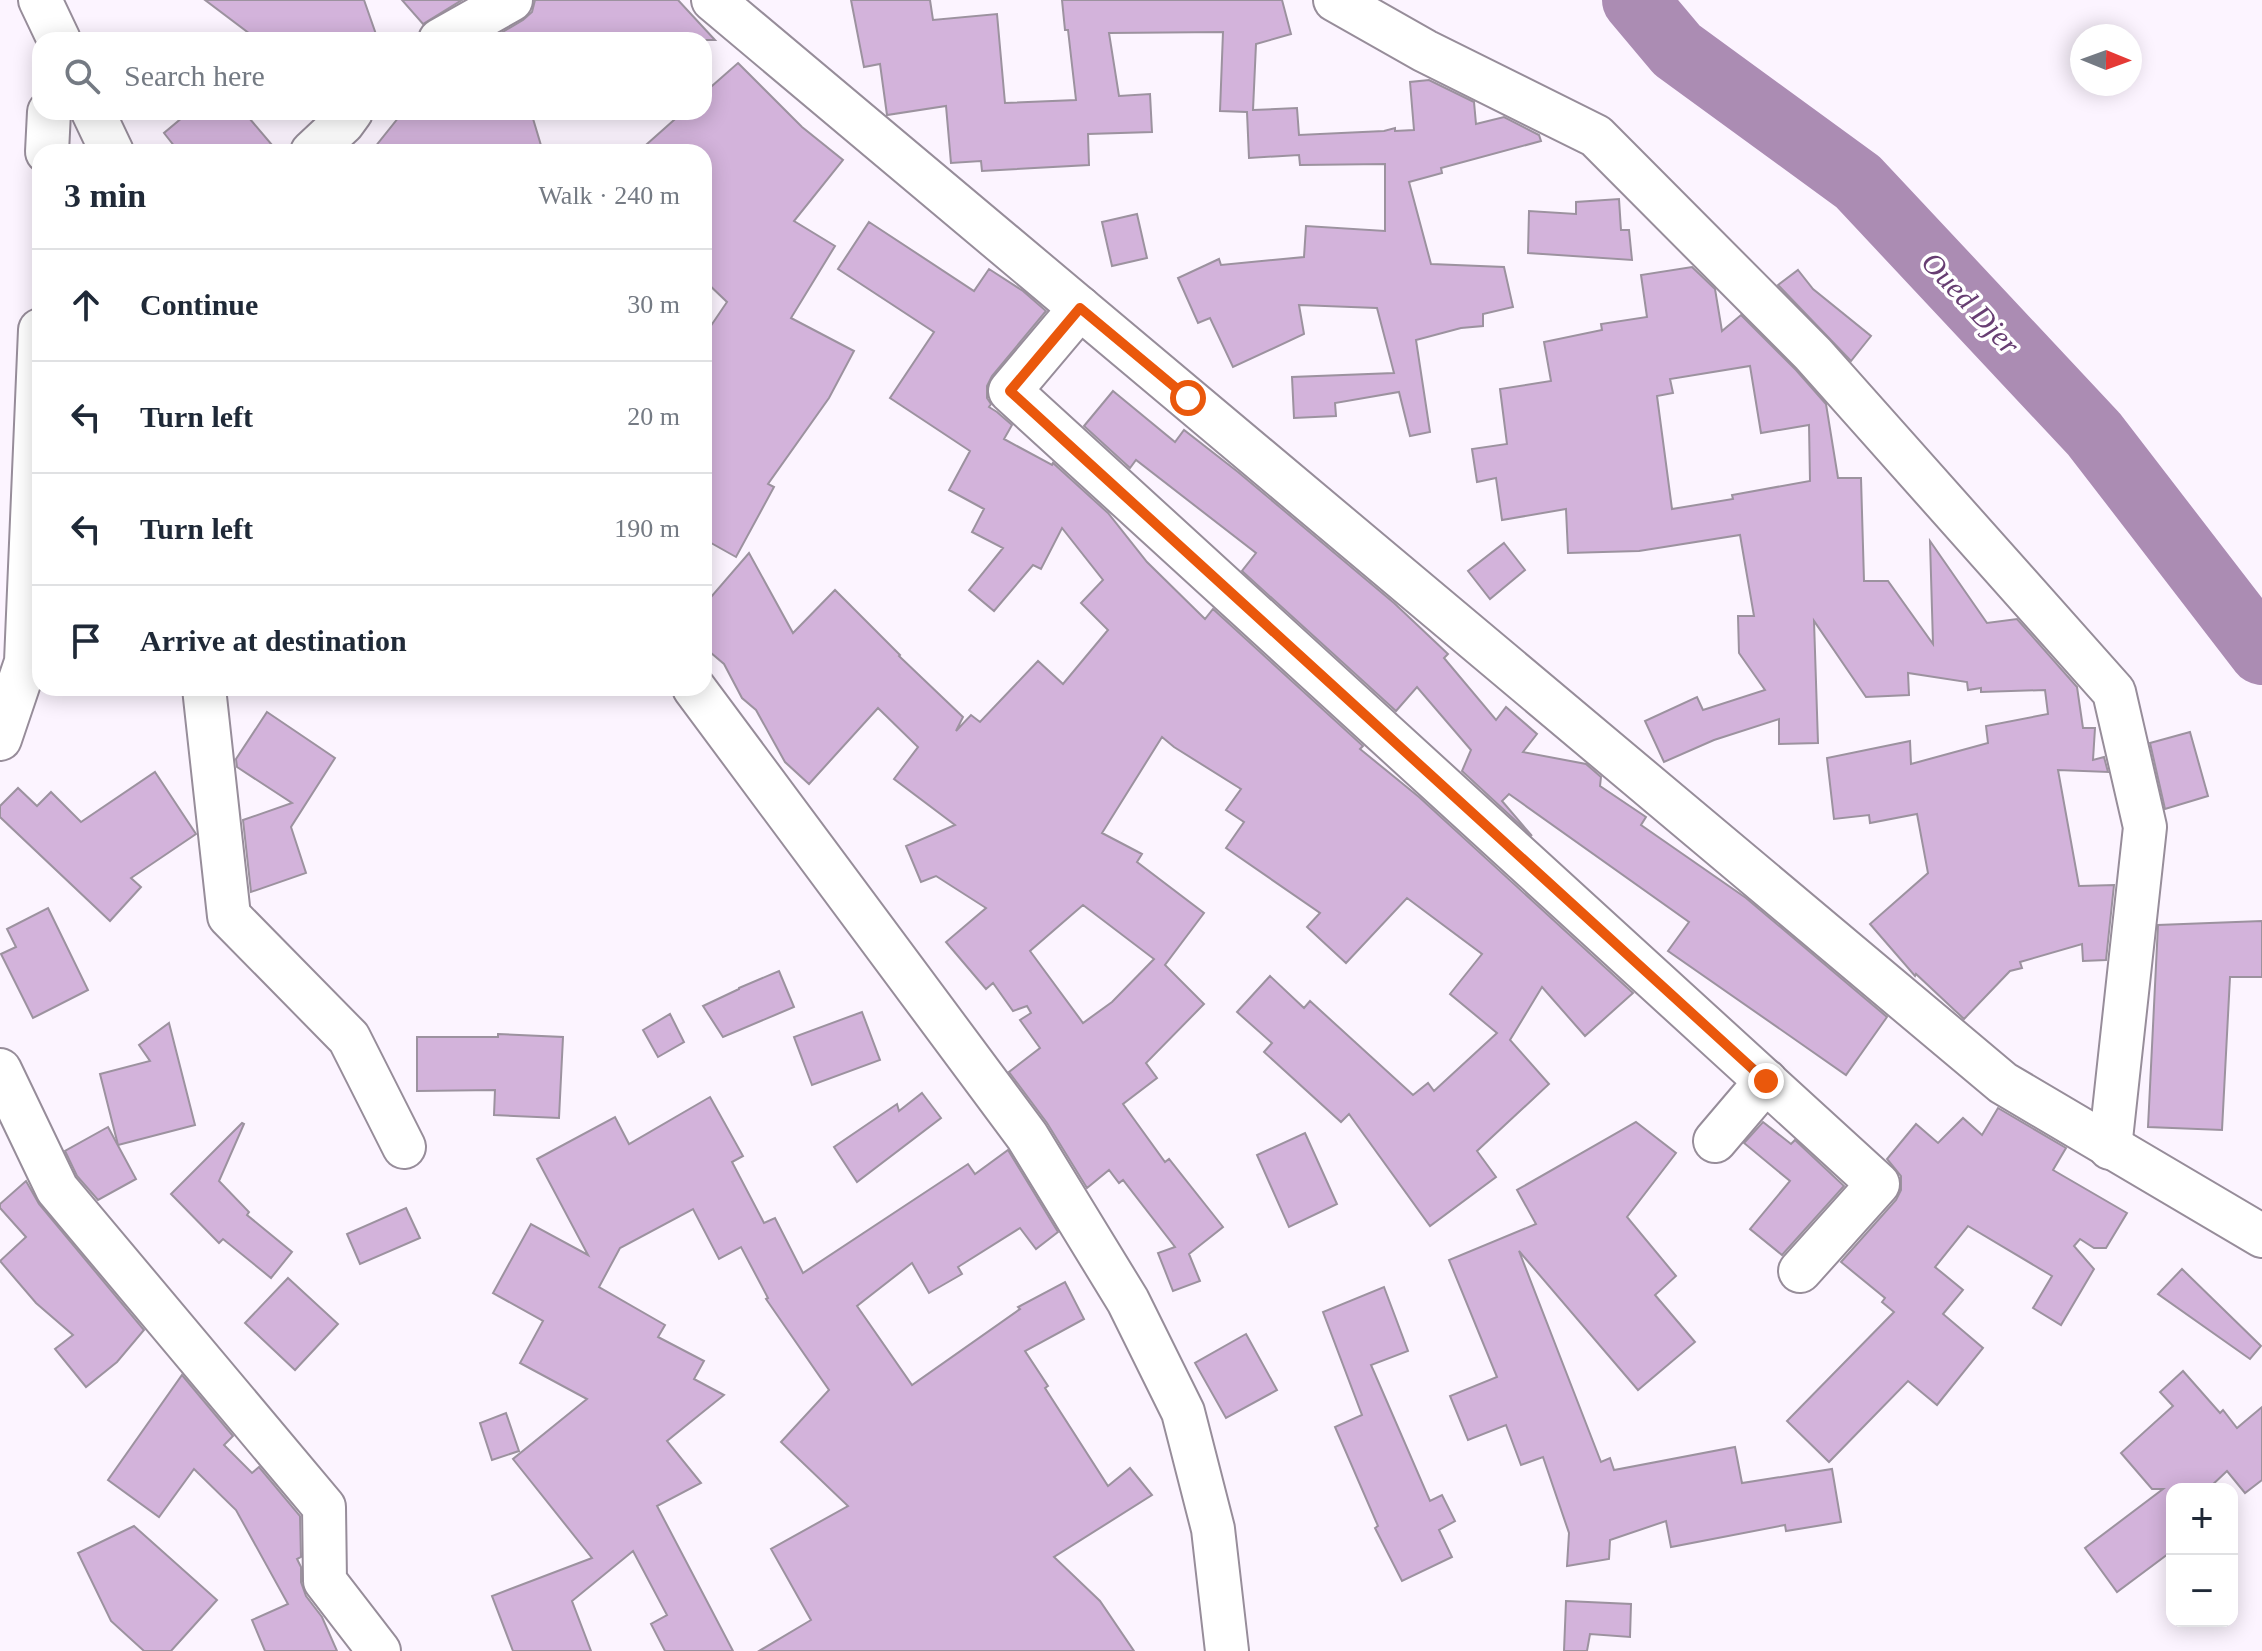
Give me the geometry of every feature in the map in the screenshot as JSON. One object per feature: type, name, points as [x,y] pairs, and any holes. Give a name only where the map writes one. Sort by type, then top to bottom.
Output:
[{"type":"street","points":[[454,32],[511,0]]},
{"type":"street","points":[[713,0],[2003,1083],[2262,1236]]},
{"type":"street","points":[[1335,0],[1425,51],[1596,136],[1813,354],[2114,692],[2145,827],[2110,1148]]},
{"type":"street","points":[[47,144],[49,120]]},
{"type":"street","points":[[97,120],[108,144]]},
{"type":"street","points":[[321,144],[345,120]]},
{"type":"street","points":[[1080,308],[1010,391],[1878,1184],[1800,1271]]},
{"type":"street","points":[[0,739],[26,662],[32,520]]},
{"type":"street","points":[[205,696],[229,916],[349,1038],[404,1147]]},
{"type":"street","points":[[700,696],[1027,1136],[1128,1301],[1183,1412],[1213,1529],[1227,1651]]},
{"type":"street","points":[[0,1070],[57,1189],[324,1507],[325,1581],[379,1651]]},
{"type":"street","points":[[1715,1141],[1766,1081]]},
{"type":"building","points":[[205,0],[364,0],[375,32],[247,32]]},
{"type":"building","points":[[402,0],[462,0],[423,24]]},
{"type":"building","points":[[535,0],[678,0],[708,32],[503,32],[532,12]]},
{"type":"building","points":[[851,0],[930,0],[933,20],[997,14],[1005,103],[1076,100],[1062,0],[1282,0],[1291,34],[1256,44],[1253,110],[1297,108],[1299,135],[1395,128],[1395,131],[1414,130],[1410,82],[1429,80],[1474,102],[1476,124],[1504,117],[1539,135],[1541,141],[1441,168],[1442,173],[1409,182],[1431,264],[1504,267],[1513,307],[1483,314],[1483,326],[1461,328],[1416,340],[1430,432],[1410,436],[1399,392],[1335,403],[1336,416],[1294,418],[1292,377],[1394,373],[1377,308],[1299,305],[1304,334],[1233,367],[1210,318],[1198,323],[1178,278],[1219,259],[1221,265],[1304,257],[1306,226],[1385,231],[1385,164],[1300,165],[1299,155],[1249,158],[1247,112],[1220,111],[1223,32],[1109,33],[1119,96],[1150,94],[1152,132],[1088,134],[1089,165],[982,171],[981,161],[951,163],[946,106],[887,115],[880,64],[864,67]]},
{"type":"building","points":[[738,63],[802,127],[843,160],[794,221],[835,246],[791,318],[854,351],[829,398],[768,484],[774,487],[736,557],[712,544],[712,324],[727,302],[712,288],[712,144],[647,144],[674,120],[712,120],[712,86]]},
{"type":"building","points":[[179,120],[251,120],[271,144],[173,144],[164,133]]},
{"type":"building","points":[[397,120],[533,120],[541,144],[377,144]]},
{"type":"building","points":[[1619,199],[1621,230],[1629,230],[1632,260],[1528,253],[1529,211],[1576,214],[1576,202]]},
{"type":"building","points":[[1137,214],[1147,258],[1112,266],[1102,222]]},
{"type":"building","points":[[869,222],[974,291],[989,269],[1023,291],[1046,311],[987,386],[989,407],[1012,425],[1004,439],[1053,463],[1108,513],[1147,562],[1205,619],[1213,609],[1363,746],[1360,749],[1419,797],[1633,993],[1585,1036],[1542,987],[1510,1040],[1549,1084],[1477,1151],[1496,1177],[1430,1226],[1349,1114],[1341,1122],[1264,1052],[1272,1043],[1237,1012],[1270,976],[1304,1008],[1310,1001],[1413,1095],[1428,1083],[1434,1091],[1497,1033],[1450,994],[1482,954],[1407,898],[1346,963],[1307,927],[1320,913],[1226,848],[1244,822],[1226,810],[1241,789],[1162,737],[1102,833],[1142,854],[1137,862],[1204,913],[1165,965],[1204,1004],[1146,1063],[1157,1078],[1123,1104],[1165,1162],[1169,1159],[1223,1227],[1189,1254],[1200,1281],[1173,1291],[1158,1253],[1175,1247],[1123,1180],[1119,1183],[1109,1170],[1087,1188],[1047,1123],[1009,1072],[1040,1048],[1020,1020],[1031,1013],[1027,1006],[1013,1011],[993,983],[986,989],[946,942],[986,908],[936,876],[921,882],[906,846],[955,825],[894,779],[918,747],[878,708],[809,784],[785,762],[756,710],[742,698],[724,664],[712,654],[712,596],[749,553],[793,633],[835,590],[963,717],[956,731],[971,715],[980,722],[1038,661],[1063,684],[1108,630],[1081,603],[1103,580],[1062,528],[1041,569],[1033,565],[994,611],[969,590],[1003,548],[972,532],[984,509],[949,490],[970,451],[890,398],[934,332],[838,269]],"holes":[[[1083,905],[1154,959],[1112,1002],[1083,1023],[1030,951]]]},
{"type":"building","points":[[1692,267],[1715,289],[1722,331],[1741,315],[1826,404],[1838,478],[1861,478],[1864,581],[1888,581],[1933,644],[1930,541],[1987,623],[2017,619],[2077,687],[2083,728],[2095,728],[2093,760],[2104,757],[2108,772],[2058,770],[2079,886],[2114,885],[2106,960],[2083,961],[2082,944],[2020,962],[2022,968],[2010,971],[1964,1019],[1915,976],[1870,924],[1928,873],[1917,814],[1870,823],[1869,815],[1834,819],[1827,758],[1910,741],[1911,764],[1988,743],[1986,726],[2048,714],[2045,690],[1981,692],[1981,688],[1968,690],[1967,682],[1908,673],[1909,695],[1866,697],[1814,621],[1818,743],[1779,744],[1779,719],[1714,740],[1664,762],[1645,721],[1697,697],[1703,710],[1765,690],[1739,653],[1738,616],[1754,616],[1740,535],[1639,551],[1568,553],[1566,509],[1502,520],[1496,478],[1477,482],[1472,449],[1507,444],[1500,389],[1551,381],[1544,342],[1602,330],[1601,324],[1647,317],[1641,275]],"holes":[[[1750,366],[1761,433],[1809,425],[1810,481],[1672,509],[1657,396],[1673,393],[1670,379]]]},
{"type":"building","points":[[1798,270],[1813,289],[1871,336],[1851,361],[1778,285]]},
{"type":"building","points":[[1113,391],[1175,442],[1184,430],[1394,603],[1448,654],[1444,658],[1496,720],[1506,707],[1537,734],[1523,752],[1586,764],[1601,777],[1600,786],[1646,817],[1641,825],[1746,898],[1887,1017],[1846,1075],[1668,951],[1689,922],[1509,794],[1502,801],[1532,836],[1462,771],[1471,750],[1417,687],[1396,711],[1242,571],[1256,553],[1136,460],[1130,468],[1084,426]]},
{"type":"building","points":[[1504,543],[1525,570],[1490,599],[1468,571]]},
{"type":"building","points":[[267,712],[335,758],[291,827],[306,873],[251,892],[243,820],[292,803],[237,767],[236,759]]},
{"type":"building","points":[[2190,732],[2208,796],[2165,809],[2150,743]]},
{"type":"building","points":[[155,772],[196,834],[131,878],[141,887],[110,921],[0,817],[0,806],[18,788],[37,806],[51,792],[81,822]]},
{"type":"building","points":[[48,908],[88,990],[33,1018],[1,954],[16,947],[7,929]]},
{"type":"building","points":[[2262,921],[2262,977],[2230,977],[2222,1130],[2148,1127],[2158,925]]},
{"type":"building","points":[[779,971],[794,1007],[723,1037],[703,1006]]},
{"type":"building","points":[[862,1012],[880,1060],[812,1085],[794,1037]]},
{"type":"building","points":[[670,1014],[684,1042],[658,1057],[643,1030]]},
{"type":"building","points":[[169,1023],[195,1125],[118,1145],[100,1074],[150,1061],[139,1045]]},
{"type":"building","points":[[498,1034],[563,1037],[559,1118],[494,1115],[495,1090],[417,1091],[417,1037],[498,1037]]},
{"type":"building","points":[[922,1093],[941,1118],[857,1182],[834,1147],[897,1104],[899,1111]]},
{"type":"building","points":[[710,1097],[743,1156],[732,1162],[764,1223],[775,1218],[803,1273],[968,1164],[975,1174],[1008,1150],[1058,1232],[1036,1249],[1020,1228],[958,1267],[962,1274],[929,1293],[912,1263],[857,1306],[912,1385],[1020,1309],[1018,1307],[1065,1282],[1084,1319],[1025,1351],[1108,1486],[1130,1468],[1152,1495],[1054,1557],[1100,1601],[1134,1651],[759,1651],[811,1620],[771,1549],[848,1506],[781,1442],[829,1390],[766,1299],[741,1247],[719,1259],[693,1209],[620,1248],[599,1287],[665,1325],[658,1337],[704,1361],[694,1379],[724,1395],[667,1441],[701,1483],[657,1506],[733,1651],[665,1651],[651,1624],[667,1615],[633,1551],[572,1601],[591,1651],[513,1651],[492,1596],[592,1558],[513,1459],[587,1399],[520,1363],[543,1321],[493,1293],[531,1224],[588,1255],[537,1159],[615,1117],[629,1144]]},
{"type":"building","points":[[1998,1108],[2066,1148],[2053,1170],[2127,1213],[2106,1248],[2094,1248],[2080,1239],[2074,1246],[2094,1269],[2061,1325],[2033,1308],[2052,1276],[1968,1226],[1935,1267],[1963,1290],[1943,1314],[1983,1348],[1937,1405],[1908,1381],[1829,1462],[1787,1421],[1894,1312],[1882,1302],[1885,1298],[1841,1262],[1896,1200],[1901,1190],[1901,1176],[1887,1159],[1916,1124],[1938,1143],[1963,1118],[1982,1135]]},
{"type":"building","points":[[1636,1122],[1676,1153],[1627,1217],[1676,1276],[1655,1295],[1695,1342],[1638,1390],[1519,1251],[1601,1462],[1610,1458],[1614,1470],[1735,1447],[1742,1483],[1832,1469],[1841,1522],[1786,1531],[1785,1525],[1671,1547],[1666,1521],[1610,1540],[1609,1559],[1567,1566],[1569,1533],[1543,1457],[1521,1465],[1506,1425],[1468,1440],[1450,1396],[1497,1377],[1449,1260],[1536,1224],[1517,1190]]},
{"type":"building","points":[[1763,1122],[1791,1144],[1795,1140],[1844,1186],[1782,1255],[1750,1229],[1790,1181],[1744,1143]]},
{"type":"building","points":[[242,1123],[219,1181],[249,1212],[247,1215],[292,1252],[271,1278],[223,1239],[219,1243],[171,1194]]},
{"type":"building","points":[[108,1127],[136,1179],[98,1200],[77,1176],[65,1151]]},
{"type":"building","points":[[1305,1133],[1337,1204],[1289,1227],[1257,1155]]},
{"type":"building","points":[[26,1181],[39,1204],[144,1330],[117,1362],[86,1387],[55,1349],[73,1335],[36,1303],[0,1261],[26,1237],[0,1208],[0,1204]]},
{"type":"building","points":[[406,1208],[420,1238],[360,1264],[347,1234]]},
{"type":"building","points":[[2182,1269],[2261,1346],[2250,1359],[2158,1294]]},
{"type":"building","points":[[288,1278],[338,1324],[295,1370],[245,1323]]},
{"type":"building","points":[[1384,1287],[1408,1351],[1371,1365],[1430,1501],[1442,1495],[1455,1521],[1439,1530],[1452,1557],[1402,1581],[1375,1528],[1378,1526],[1335,1427],[1362,1415],[1323,1312]]},
{"type":"building","points":[[1246,1334],[1277,1390],[1226,1418],[1195,1363]]},
{"type":"building","points":[[2183,1371],[2237,1428],[2262,1407],[2262,1480],[2245,1493],[2227,1471],[2214,1483],[2166,1483],[2166,1555],[2117,1592],[2085,1548],[2163,1489],[2152,1489],[2121,1453],[2173,1406],[2160,1392]]},
{"type":"building","points":[[182,1375],[233,1436],[224,1445],[252,1473],[259,1467],[300,1516],[301,1557],[297,1559],[301,1567],[301,1582],[306,1596],[322,1617],[337,1651],[265,1651],[252,1620],[288,1604],[236,1510],[194,1469],[159,1517],[108,1480]]},
{"type":"building","points":[[506,1413],[519,1451],[492,1460],[480,1423]]},
{"type":"building","points":[[134,1526],[217,1600],[171,1651],[144,1651],[111,1621],[78,1553]]},
{"type":"building","points":[[1566,1601],[1631,1604],[1630,1637],[1590,1634],[1587,1651],[1564,1651]]},
{"type":"waterway","name":"Oued Djer","points":[[1635,0],[1677,50],[1858,182],[2094,434],[2262,652]]},
{"type":"route","points":[[1188,398],[1080,308],[1010,391],[1766,1081]]}]
